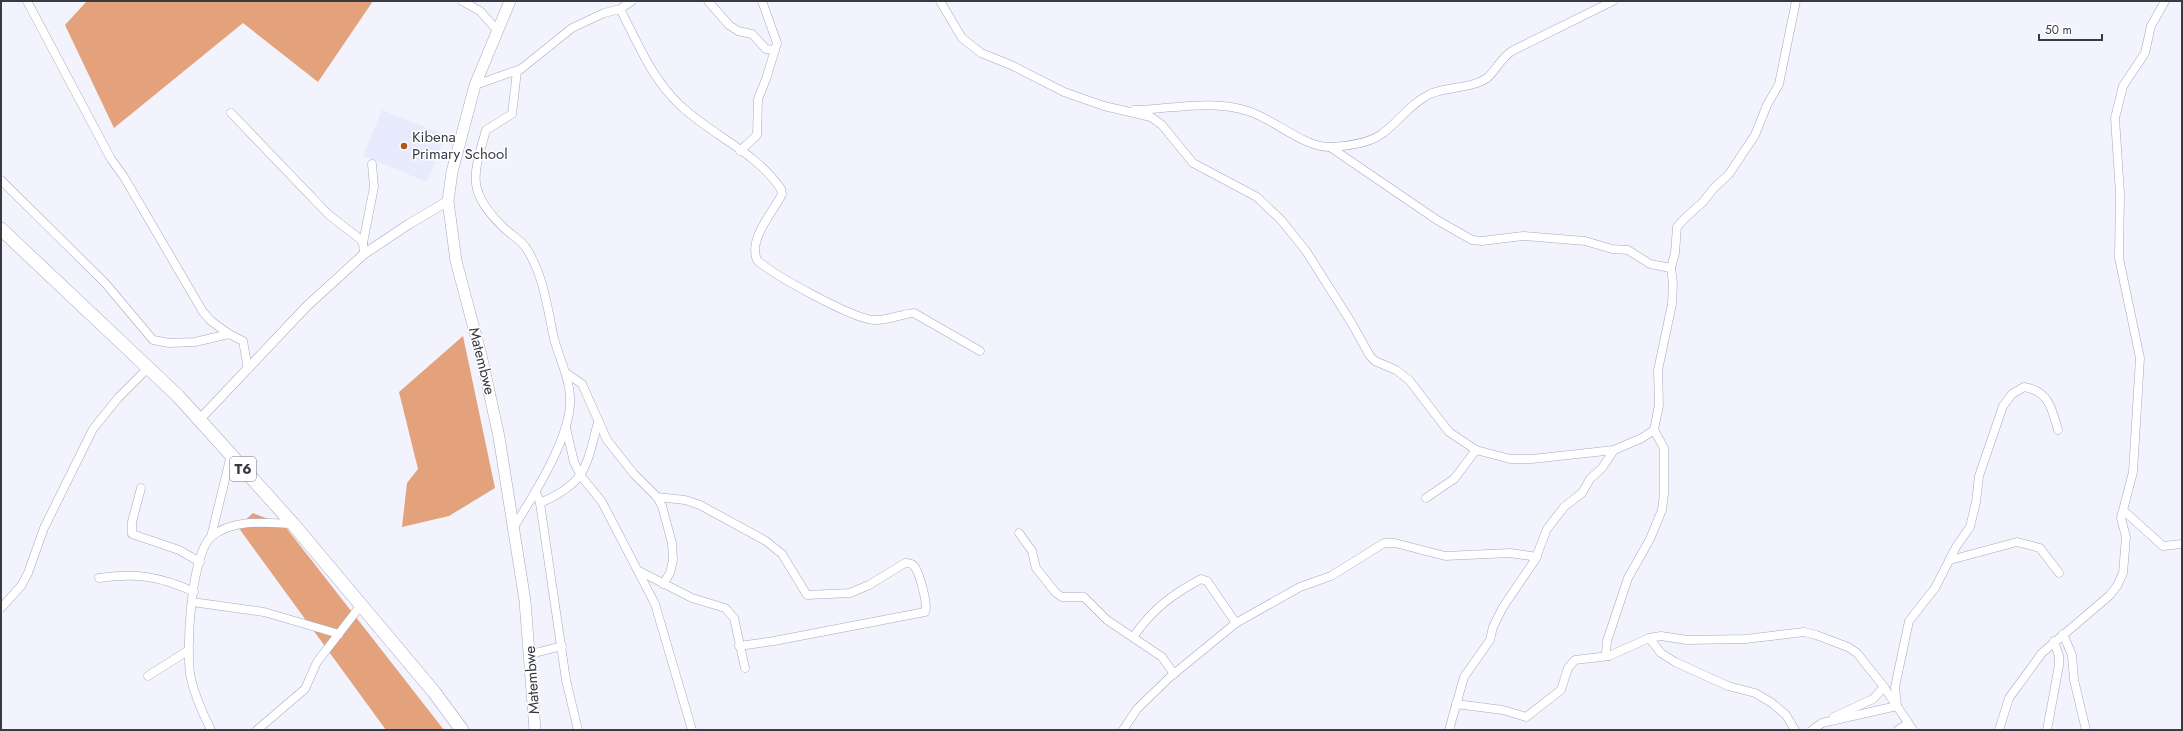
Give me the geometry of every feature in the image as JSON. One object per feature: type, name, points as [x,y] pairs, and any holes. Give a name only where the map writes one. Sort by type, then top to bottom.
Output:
[{"type":"highway","name":"T6","points":[[1,229],[149,367],[200,419],[293,524],[434,692],[462,730]]},
{"type":"main road","name":"Matembwe","points":[[510,1],[475,85],[452,172],[448,201],[456,261],[482,355],[499,437],[525,601],[531,654],[536,730]]},
{"type":"street","points":[[26,1],[111,159],[124,177],[184,282],[203,312],[211,321],[229,334],[243,341],[248,369]]},
{"type":"street","points":[[462,1],[480,11],[497,30]]},
{"type":"street","points":[[475,85],[517,71],[572,28],[604,13],[620,9],[632,1]]},
{"type":"street","points":[[708,1],[729,25],[738,31],[752,34],[766,49],[775,50]]},
{"type":"street","points":[[740,151],[757,135],[758,99],[775,50],[776,38],[762,1]]},
{"type":"street","points":[[940,1],[962,38],[980,53],[1011,65],[1064,92],[1119,110],[1158,120],[1193,163],[1225,181],[1248,191],[1282,221],[1306,251],[1374,361],[1396,370],[1409,380],[1449,432],[1476,450],[1517,459],[1614,450],[1642,438],[1654,430]]},
{"type":"street","points":[[1119,110],[1162,109],[1200,105],[1235,108],[1249,111],[1314,144],[1330,147],[1372,139],[1383,133],[1411,107],[1428,95],[1446,88],[1479,83],[1489,77],[1504,57],[1512,52],[1612,1]]},
{"type":"street","points":[[1609,656],[1606,650],[1606,641],[1625,587],[1650,539],[1663,502],[1664,448],[1654,430],[1658,405],[1658,370],[1672,304],[1673,283],[1670,268],[1675,253],[1677,227],[1729,174],[1755,135],[1767,104],[1779,84],[1796,1]]},
{"type":"street","points":[[1999,730],[2009,698],[2042,653],[2054,641],[2100,604],[2117,586],[2123,573],[2126,545],[2121,518],[2133,472],[2140,358],[2119,258],[2120,194],[2114,122],[2118,100],[2123,86],[2144,53],[2151,26],[2165,1]]},
{"type":"street","points":[[620,9],[653,74],[669,95],[692,117],[740,151],[750,155],[783,192],[776,207],[758,234],[755,255],[763,266],[802,289],[866,319],[879,320],[914,313],[980,351]]},
{"type":"street","points":[[514,528],[536,492],[566,428],[570,415],[570,395],[566,373],[555,344],[542,281],[525,246],[503,227],[484,206],[474,182],[486,130],[512,114],[517,71]]},
{"type":"street","points":[[230,114],[307,194],[329,215],[364,243]]},
{"type":"street","points":[[1330,147],[1437,220],[1472,240],[1482,241],[1523,236],[1585,241],[1612,249],[1628,250],[1650,264],[1670,268]]},
{"type":"street","points":[[364,254],[364,243],[374,187],[372,164]]},
{"type":"street","points":[[1,180],[106,284],[153,340],[169,343],[195,342],[229,334]]},
{"type":"street","points":[[200,419],[307,306],[364,254],[409,224],[448,201]]},
{"type":"street","points":[[1,608],[22,586],[44,528],[93,429],[118,398],[149,367]]},
{"type":"street","points":[[566,373],[582,384],[607,440],[620,458],[657,497],[667,519],[673,560],[670,573],[663,584]]},
{"type":"street","points":[[1897,706],[1895,687],[1909,621],[1935,588],[1970,527],[1976,502],[1979,476],[2003,406],[2012,394],[2024,386],[2039,392],[2051,404],[2058,430]]},
{"type":"street","points":[[540,503],[572,486],[581,476],[598,422]]},
{"type":"street","points":[[566,428],[574,462],[581,476],[602,502],[655,604],[692,730]]},
{"type":"street","points":[[1426,498],[1454,479],[1476,450]]},
{"type":"street","points":[[1449,730],[1464,677],[1490,640],[1493,627],[1503,607],[1537,557],[1551,524],[1572,500],[1582,493],[1590,479],[1602,468],[1614,450]]},
{"type":"street","points":[[211,730],[203,715],[191,678],[189,622],[200,562],[211,537],[231,455]]},
{"type":"street","points":[[141,488],[132,522],[132,534],[178,550],[200,562]]},
{"type":"street","points":[[536,492],[540,503],[566,680],[578,730]]},
{"type":"street","points":[[657,497],[685,500],[700,505],[766,541],[782,554],[808,595],[850,593],[869,585],[905,563],[912,564],[917,570],[927,604],[925,612],[774,641],[739,646]]},
{"type":"street","points":[[2124,511],[2163,546],[2182,544]]},
{"type":"street","points":[[211,537],[237,525],[252,522],[293,524]]},
{"type":"street","points":[[1019,533],[1032,551],[1036,568],[1056,593],[1062,597],[1084,597],[1107,620],[1162,657],[1174,674]]},
{"type":"street","points":[[1123,730],[1137,709],[1174,674],[1236,623],[1300,587],[1331,576],[1361,555],[1388,541],[1445,556],[1510,553],[1537,557]]},
{"type":"street","points":[[1950,560],[2017,542],[2040,548],[2059,573]]},
{"type":"street","points":[[639,571],[692,598],[725,608],[734,618],[744,668]]},
{"type":"street","points":[[99,578],[142,575],[172,582],[194,592]]},
{"type":"street","points":[[1133,637],[1156,608],[1167,598],[1201,579],[1207,581],[1236,623]]},
{"type":"street","points":[[192,602],[264,612],[339,634]]},
{"type":"street","points":[[258,730],[305,689],[317,662],[361,605]]},
{"type":"street","points":[[1456,704],[1503,710],[1526,717],[1561,690],[1568,668],[1575,660],[1609,656],[1649,638],[1661,636],[1687,640],[1746,639],[1804,632],[1853,650],[1884,687],[1910,727],[1898,730]]},
{"type":"street","points":[[2063,634],[2072,655],[2074,680],[2086,730]]},
{"type":"street","points":[[1649,638],[1661,653],[1675,662],[1728,686],[1755,693],[1772,703],[1786,715],[1795,730]]},
{"type":"street","points":[[2047,730],[2060,665],[2059,656],[2054,641]]},
{"type":"street","points":[[531,654],[562,646]]},
{"type":"street","points":[[148,676],[190,650]]},
{"type":"street","points":[[1812,730],[1822,723],[1873,699],[1884,687]]},
{"type":"street","points":[[1822,723],[1897,706]]},
{"type":"shaded area","points":[[87,1],[373,1],[318,82],[243,23],[114,128],[65,25]]},
{"type":"shaded area","name":"Kibena Primary School","points":[[382,110],[446,135],[427,182],[363,156]]},
{"type":"shaded area","points":[[463,336],[495,488],[449,516],[402,527],[407,483],[418,469],[399,392]]},
{"type":"shaded area","points":[[253,513],[284,525],[444,730],[386,730],[238,527]]},
{"type":"place","name":"Kibena Primary School","points":[[404,146]]}]
